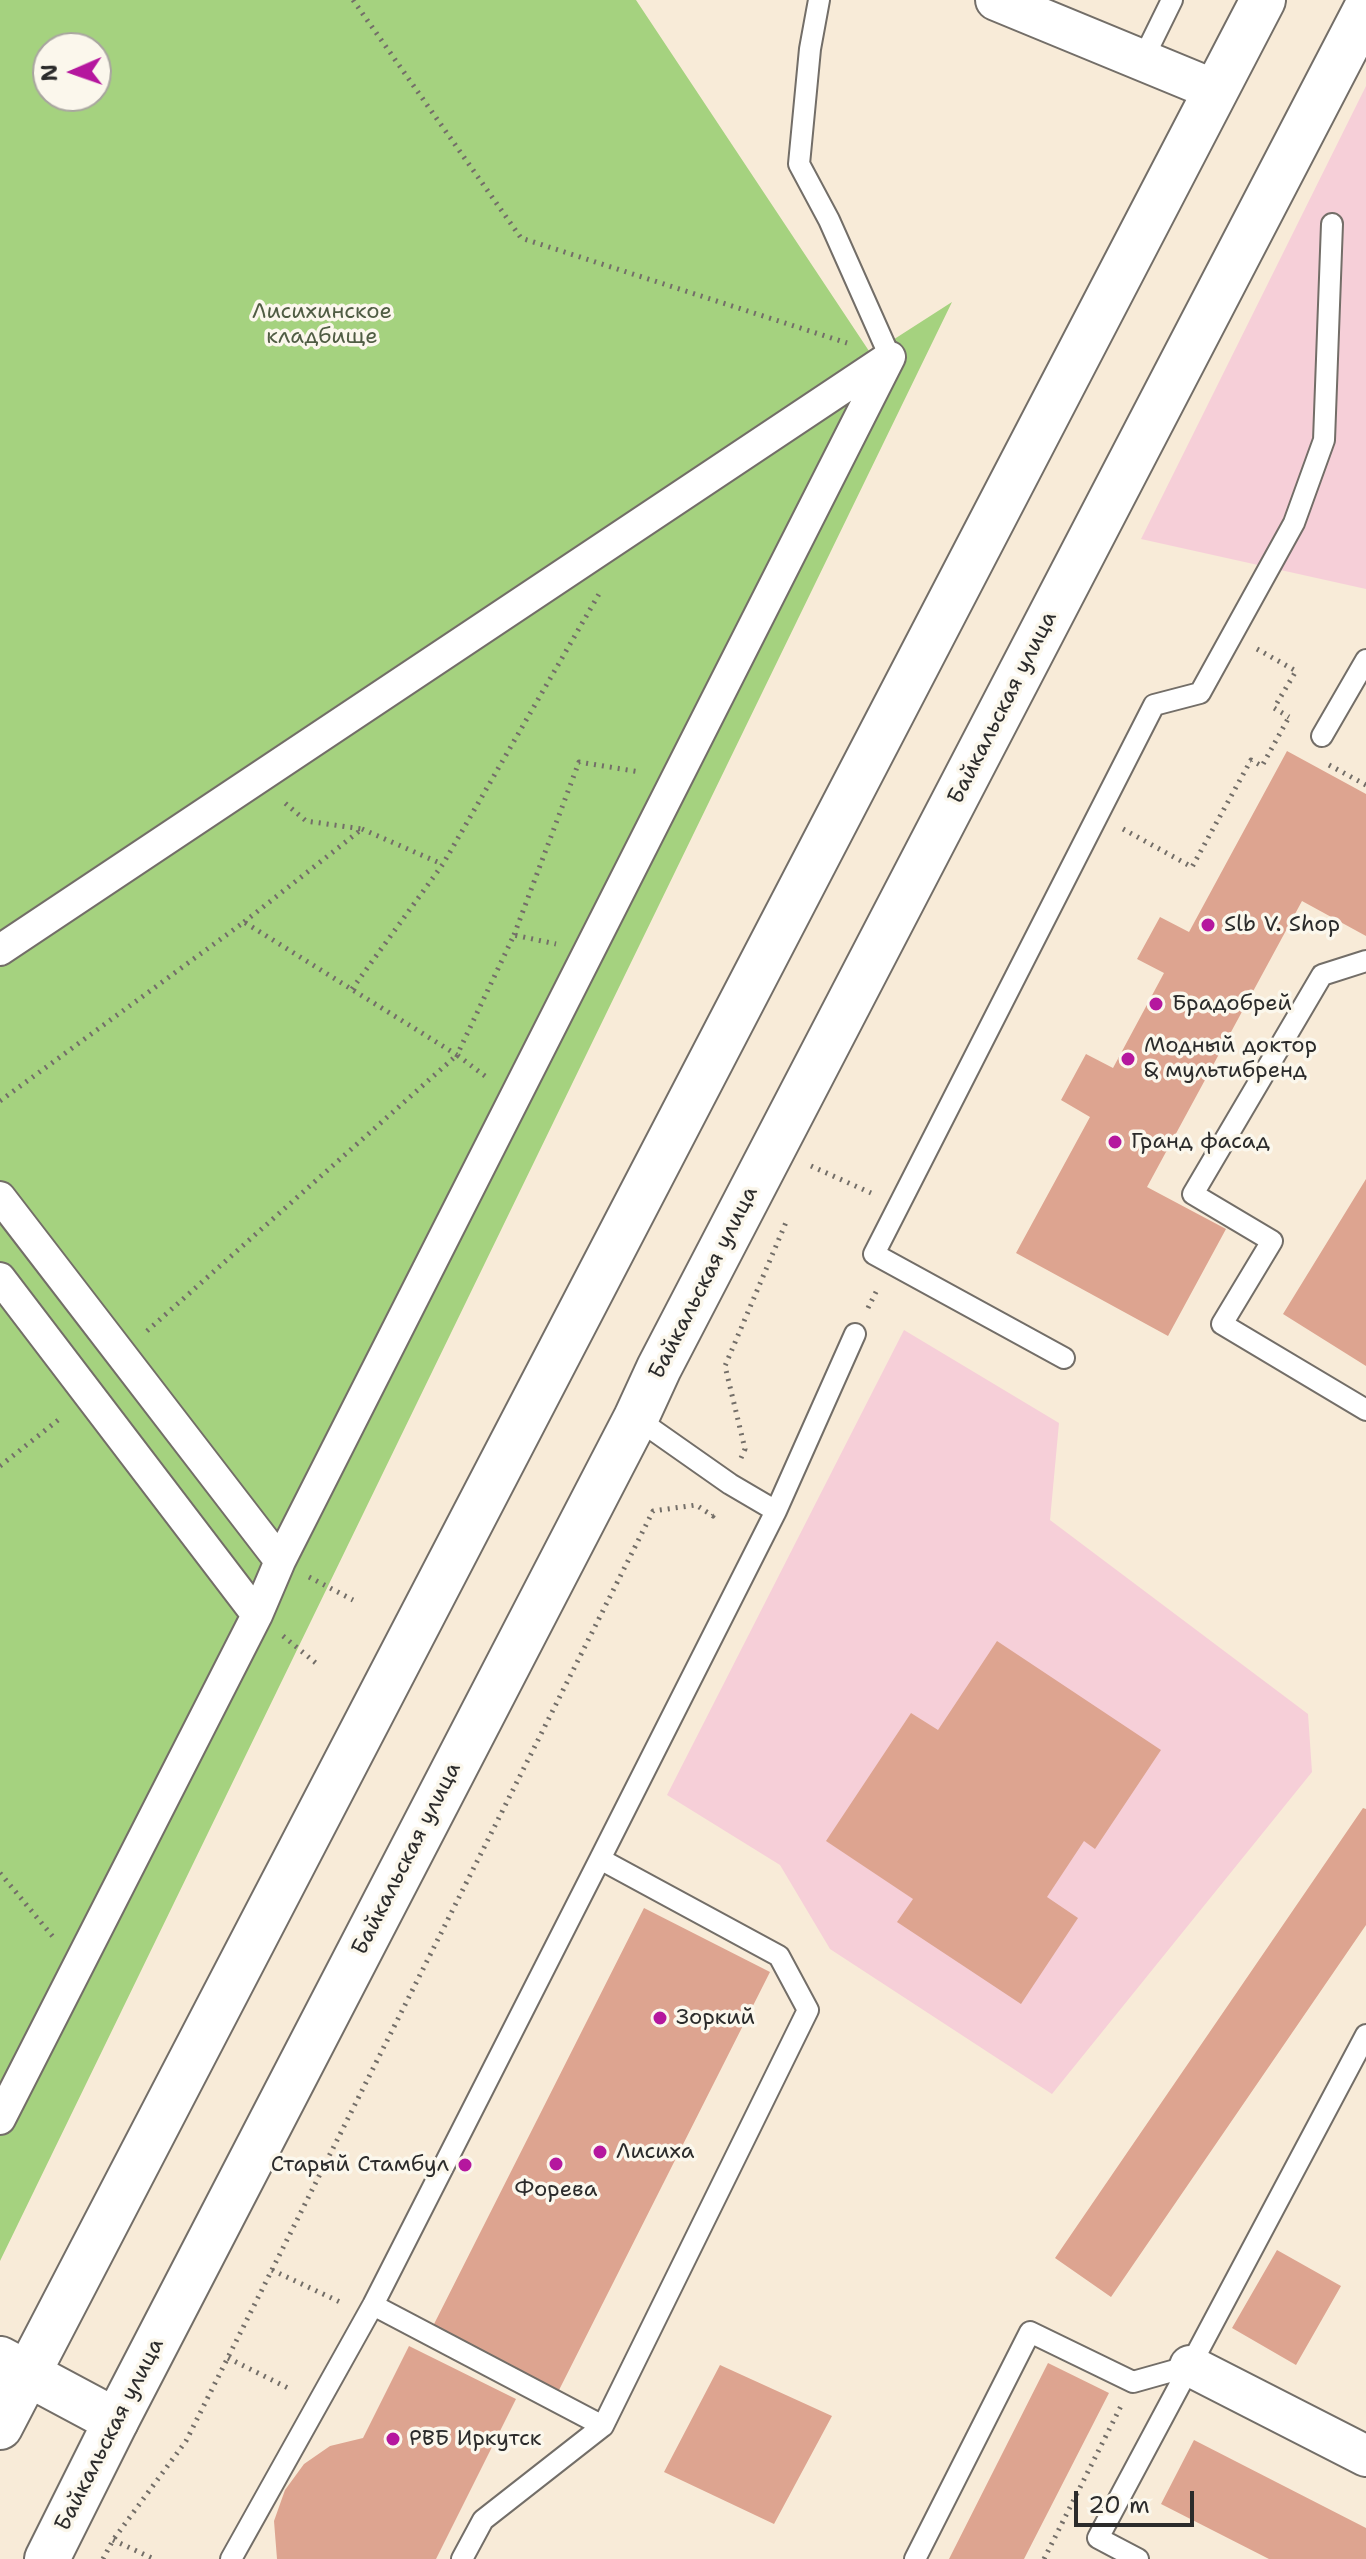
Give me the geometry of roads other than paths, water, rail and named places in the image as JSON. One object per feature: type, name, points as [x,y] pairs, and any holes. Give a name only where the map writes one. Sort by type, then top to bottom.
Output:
[{"type":"main road","points":[[0,2427],[13,2367],[1263,0]]},
{"type":"main road","name":"Байкальская улица","points":[[47,2559],[636,1418],[673,1340],[1366,9]]},
{"type":"main road","points":[[13,2367],[116,2421]]},
{"type":"street","points":[[996,0],[1217,91]]},
{"type":"street","points":[[0,2119],[890,357]]},
{"type":"street","points":[[0,950],[890,357]]},
{"type":"street","points":[[0,1197],[280,1561]]},
{"type":"street","points":[[0,1278],[257,1615]]},
{"type":"street","points":[[1190,2366],[1366,2456]]},
{"type":"lane","points":[[819,0],[810,49],[799,164],[829,220],[890,357]]},
{"type":"lane","points":[[1143,59],[1172,0]]},
{"type":"lane","points":[[1064,1358],[874,1254],[1154,705],[1200,693],[1294,523],[1324,440],[1332,224]]},
{"type":"lane","points":[[1322,736],[1366,660]]},
{"type":"lane","points":[[1366,961],[1322,975],[1193,1194],[1272,1241],[1222,1324],[1366,1410]]},
{"type":"lane","points":[[231,2559],[370,2310],[600,1859],[776,1511],[855,1334]]},
{"type":"lane","points":[[636,1418],[730,1484],[776,1511]]},
{"type":"lane","points":[[462,2559],[483,2520],[603,2426],[808,2010],[779,1956],[600,1859]]},
{"type":"lane","points":[[1138,2559],[1098,2538],[1366,2035]]},
{"type":"lane","points":[[370,2310],[603,2426]]},
{"type":"lane","points":[[915,2559],[1030,2332],[1133,2382],[1190,2366]]},
{"type":"place","name":"Slb V. Shop","points":[[1208,925]]},
{"type":"place","name":"Брадобрей","points":[[1156,1004]]},
{"type":"place","name":"Модный доктор & мультибренд","points":[[1128,1059]]},
{"type":"place","name":"Гранд фасад","points":[[1115,1142]]},
{"type":"place","name":"Зоркий","points":[[660,2018]]},
{"type":"place","name":"Лисиха","points":[[600,2152]]},
{"type":"place","name":"Форева","points":[[556,2164]]},
{"type":"place","name":"Старый Стамбул","points":[[465,2165]]},
{"type":"place","name":"РВБ Иркутск","points":[[393,2439]]},
{"type":"park label","name":"Лисихинское кладбище","points":[[322,324]]}]
